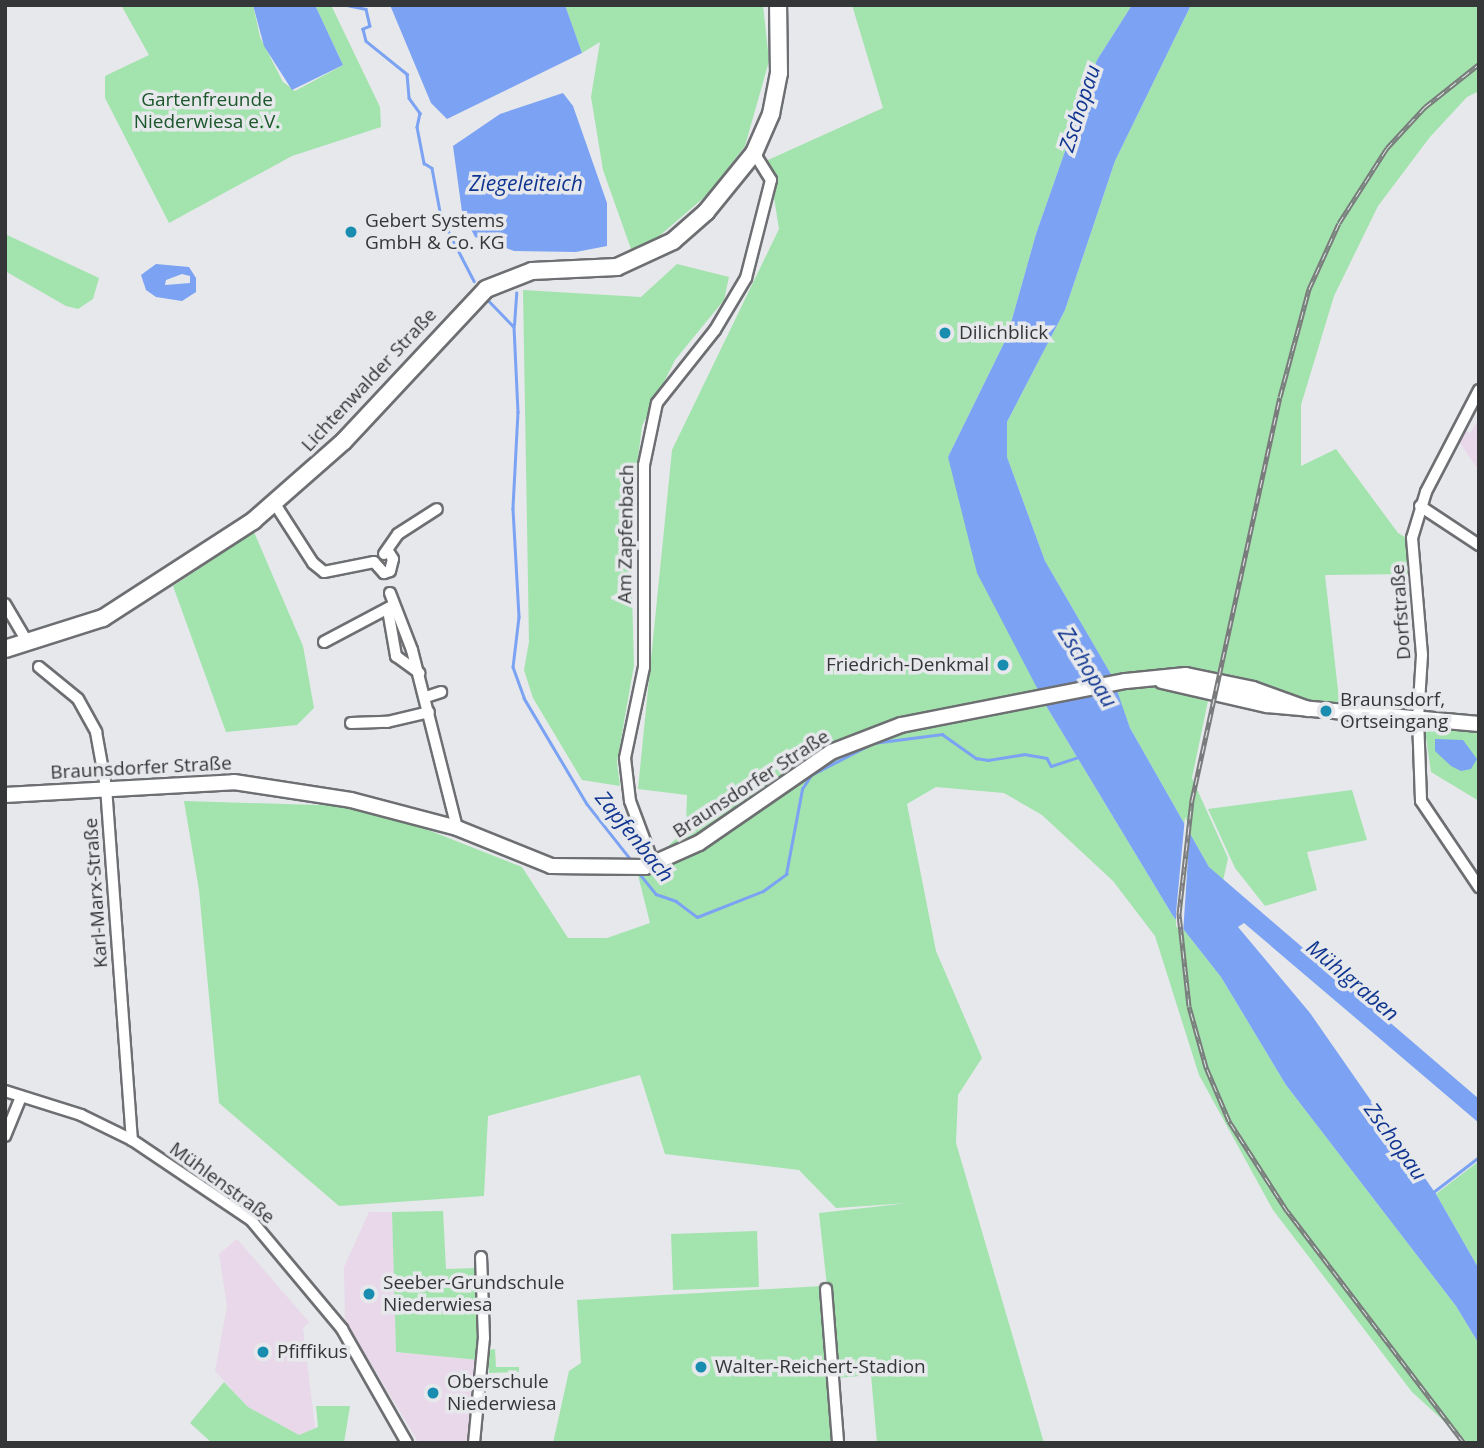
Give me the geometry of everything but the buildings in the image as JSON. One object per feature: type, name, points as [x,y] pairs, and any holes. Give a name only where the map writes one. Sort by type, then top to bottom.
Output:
[{"type":"main road","name":"Lichtenwalder Straße","points":[[5,649],[103,618],[131,603],[275,504],[343,442],[486,289],[532,271],[617,267],[654,252],[706,212],[754,153],[771,114],[779,73],[778,5]]},
{"type":"street","name":"Am Zapfenbach","points":[[650,866],[629,801],[625,758],[644,667],[640,516],[649,430],[657,403],[715,330],[746,278],[771,180],[754,153]]},
{"type":"street","name":"Dorfstraße","points":[[1479,390],[1420,506],[1412,538],[1422,655],[1418,718],[1421,801],[1479,887]]},
{"type":"street","points":[[275,504],[324,572],[374,562],[388,551],[398,534],[437,509]]},
{"type":"street","points":[[1420,506],[1479,545]]},
{"type":"street","points":[[374,562],[384,573],[390,571],[393,559],[388,551]]},
{"type":"street","points":[[390,593],[396,656],[419,673]]},
{"type":"street","points":[[5,604],[28,643]]},
{"type":"street","points":[[324,642],[391,607]]},
{"type":"street","points":[[391,607],[419,673],[457,828]]},
{"type":"street","name":"Karl-Marx-Straße","points":[[39,667],[78,699],[88,716],[106,788],[132,1140]]},
{"type":"street","name":"Braunsdorfer Straße","points":[[5,795],[234,782],[351,800],[457,828],[551,866],[626,868],[650,866],[699,843],[777,786],[848,744],[901,725],[1126,681],[1147,678],[1267,705],[1418,718]]},
{"type":"street","points":[[426,697],[441,692]]},
{"type":"street","points":[[351,723],[387,722],[429,712]]},
{"type":"street","points":[[1418,718],[1479,724]]},
{"type":"street","name":"Mühlenstraße","points":[[5,1091],[81,1115],[132,1140],[251,1220],[271,1240],[347,1336],[407,1443]]},
{"type":"street","points":[[5,1136],[21,1097]]},
{"type":"street","points":[[474,1443],[484,1338],[481,1257]]},
{"type":"street","points":[[826,1289],[838,1443]]},
{"type":"shaded area","points":[[1479,420],[1479,471],[1460,443],[1465,430],[1470,433]]},
{"type":"shaded area","points":[[369,1212],[392,1212],[396,1352],[479,1360],[469,1443],[419,1443],[345,1321],[344,1267]]},
{"type":"shaded area","name":"Pfiffikus","points":[[237,1239],[309,1322],[303,1328],[315,1427],[299,1435],[248,1407],[215,1371],[227,1306],[219,1254]]},
{"type":"green space","name":"Gartenfreunde Niederwiesa e.V.","points":[[121,5],[253,5],[260,37],[283,82],[295,91],[343,65],[315,5],[331,5],[380,107],[381,127],[292,156],[169,223],[105,98],[105,76],[149,55]]},
{"type":"green space","points":[[565,5],[763,5],[769,61],[745,146],[708,194],[650,244],[631,249],[603,170],[591,97],[600,42],[582,53]]},
{"type":"green space","points":[[852,5],[1132,5],[1097,60],[1036,234],[1007,337],[948,457],[1048,709],[1173,916],[1221,977],[1286,1085],[1456,1306],[1479,1344],[1479,1443],[1468,1443],[1412,1392],[1273,1210],[1199,1075],[1155,936],[1113,881],[1042,815],[1004,793],[936,787],[907,804],[936,951],[982,1058],[958,1095],[956,1143],[1044,1443],[877,1443],[871,1375],[837,1378],[819,1213],[909,1203],[836,1208],[799,1170],[665,1154],[640,1075],[488,1116],[484,1196],[339,1206],[219,1103],[199,890],[184,801],[349,806],[413,824],[522,867],[568,938],[607,938],[650,923],[638,875],[686,829],[687,795],[638,789],[672,450],[779,229],[768,160],[883,108]]},
{"type":"green space","points":[[1191,5],[1479,5],[1479,91],[1467,97],[1430,137],[1378,206],[1334,296],[1301,405],[1301,466],[1336,449],[1398,533],[1408,539],[1412,574],[1325,575],[1340,708],[1147,672],[1112,676],[1045,561],[1007,457],[1007,422],[1065,310],[1115,161]]},
{"type":"green space","points":[[5,234],[99,278],[93,299],[78,309],[66,306],[5,271]]},
{"type":"green space","points":[[677,264],[729,277],[724,300],[675,360],[642,426],[630,525],[634,665],[617,762],[620,786],[582,780],[533,698],[524,670],[529,642],[523,290],[641,297]]},
{"type":"green space","points":[[254,532],[303,646],[314,708],[297,725],[226,732],[173,586]]},
{"type":"green space","points":[[1144,685],[1209,696],[1192,778],[1228,858],[1223,881],[1209,867],[1130,728],[1117,692]]},
{"type":"green space","points":[[1424,723],[1479,730],[1479,801],[1431,772]]},
{"type":"green space","points":[[1352,790],[1367,840],[1307,852],[1317,890],[1265,906],[1235,868],[1208,809]]},
{"type":"green space","points":[[1479,1161],[1479,1269],[1436,1194]]},
{"type":"green space","points":[[443,1211],[446,1269],[478,1268],[479,1360],[396,1352],[392,1212]]},
{"type":"green space","points":[[757,1231],[759,1287],[673,1290],[671,1234]]},
{"type":"green space","name":"Walter-Reichert-Stadion","points":[[822,1286],[831,1443],[553,1443],[569,1371],[581,1363],[577,1300]]},
{"type":"green space","points":[[495,1349],[496,1367],[519,1367],[519,1372],[489,1373],[488,1350]]},
{"type":"green space","points":[[224,1382],[248,1407],[299,1435],[318,1427],[316,1406],[350,1406],[344,1443],[212,1443],[190,1423]]},
{"type":"water","points":[[253,5],[315,5],[343,65],[292,90],[264,46]]},
{"type":"water","name":"Ziegeleiteich","points":[[390,5],[565,5],[582,53],[447,119],[431,103]]},
{"type":"water","name":"Zschopau","points":[[1132,5],[1191,5],[1115,161],[1065,310],[1007,422],[1007,457],[1045,561],[1112,676],[1130,728],[1209,867],[1479,1099],[1479,1123],[1244,923],[1238,927],[1310,1013],[1436,1194],[1479,1269],[1479,1344],[1456,1306],[1286,1085],[1221,977],[1173,916],[1048,709],[977,573],[948,457],[1007,337],[1036,234],[1097,60]]},
{"type":"water","name":"Ziegeleiteich","points":[[563,93],[573,106],[607,203],[607,246],[576,252],[514,251],[475,237],[462,212],[453,146],[500,114]]},
{"type":"water","points":[[156,264],[189,267],[196,278],[196,292],[182,301],[156,297],[146,290],[141,275]],"holes":[[[182,274],[190,276],[190,283],[165,285],[166,280]]]},
{"type":"water","points":[[1435,739],[1463,740],[1477,759],[1471,769],[1461,771],[1451,766],[1435,751]]},
{"type":"pier","points":[[1185,817],[1190,827],[1183,934],[1176,926],[1176,913]]},
{"type":"waterway","name":"Zapfenbach","points":[[347,5],[366,9],[370,26],[363,29],[366,41],[407,74],[409,98],[420,113],[417,127],[424,163],[432,168],[441,217],[474,281]]},
{"type":"waterway","points":[[514,325],[516,293]]},
{"type":"waterway","name":"Zapfenbach","points":[[488,300],[514,327],[518,412],[513,509],[519,617],[513,667],[524,698],[587,804],[632,861]]},
{"type":"waterway","name":"Zapfenbach","points":[[639,873],[656,894],[676,901],[697,917],[763,891],[786,874],[802,789],[811,775],[873,743],[942,734],[976,758],[988,760],[1024,754],[1047,758],[1051,766],[1079,757]]},
{"type":"waterway","points":[[1432,1193],[1479,1157]]},
{"type":"railway","points":[[1464,1443],[1287,1211],[1229,1121],[1206,1067],[1189,1006],[1179,914],[1192,800],[1280,397],[1309,289],[1339,223],[1387,148],[1425,107],[1479,64]]},
{"type":"place","name":"Gebert Systems GmbH & Co. KG","points":[[351,232]]},
{"type":"place","name":"Dilichblick","points":[[945,333]]},
{"type":"place","name":"Friedrich-Denkmal","points":[[1003,665]]},
{"type":"place","name":"Braunsdorf, Ortseingang","points":[[1326,711]]},
{"type":"place","name":"Seeber-Grundschule Niederwiesa","points":[[369,1294]]},
{"type":"place","name":"Pfiffikus","points":[[263,1352]]},
{"type":"place","name":"Walter-Reichert-Stadion","points":[[701,1367]]},
{"type":"place","name":"Oberschule Niederwiesa","points":[[433,1393]]},
{"type":"water label","name":"Mühlgraben","points":[[1353,980]]}]
